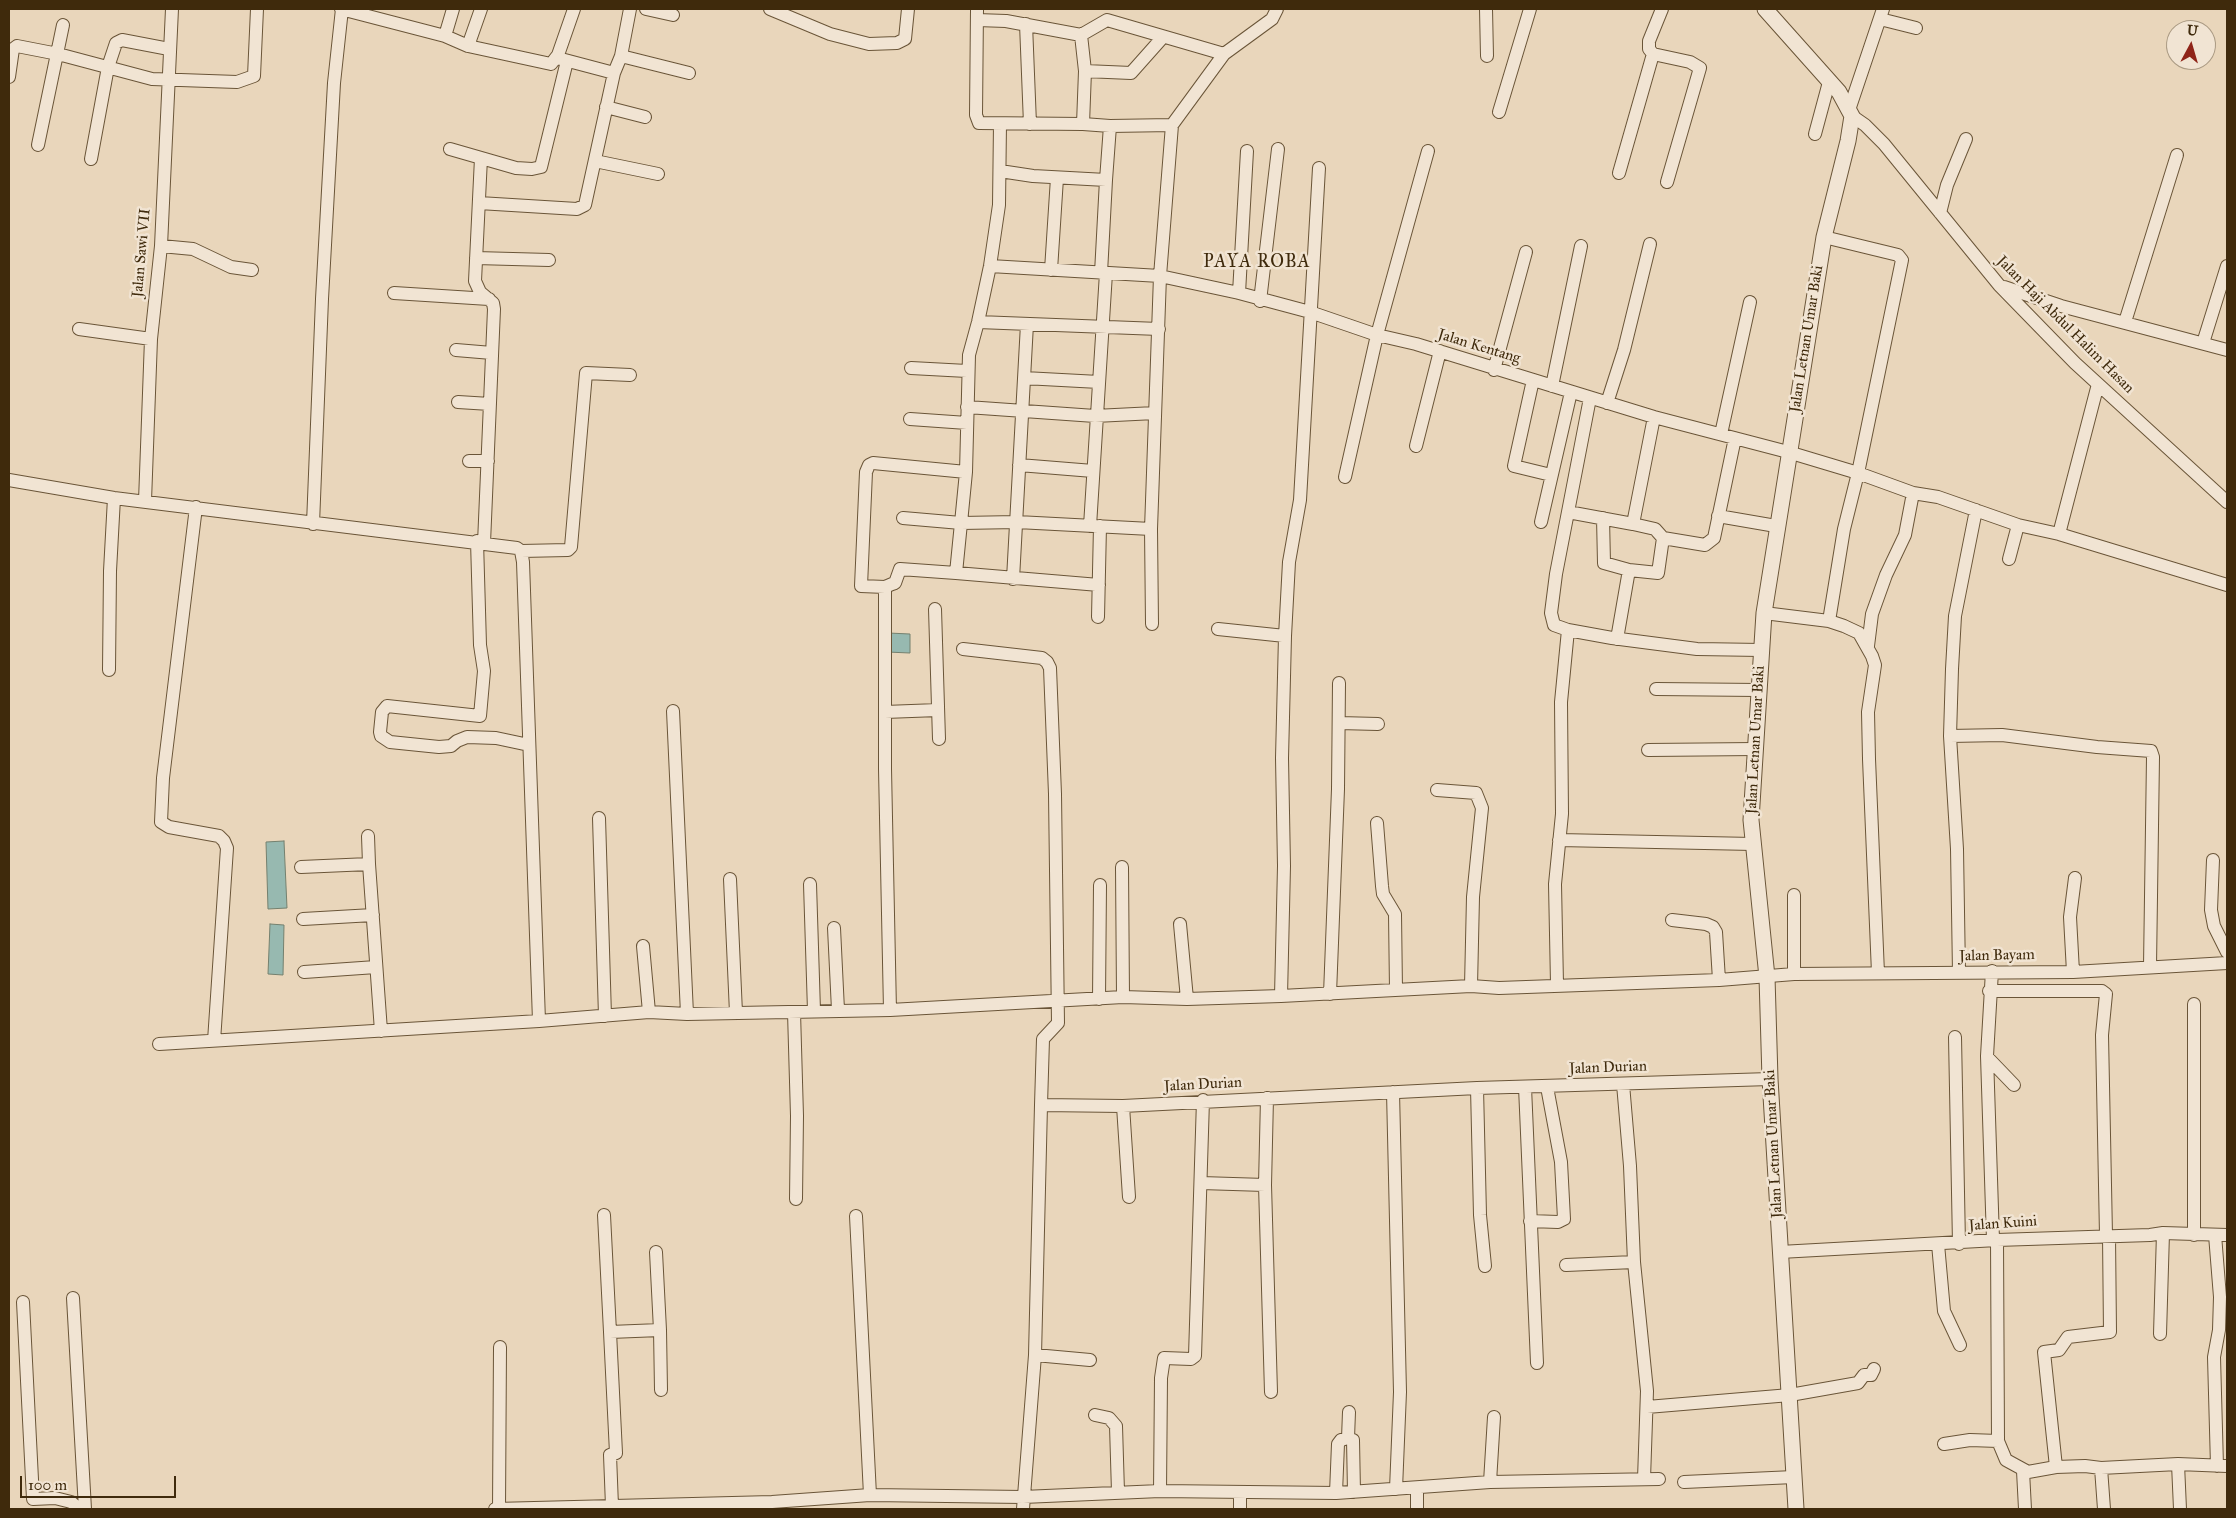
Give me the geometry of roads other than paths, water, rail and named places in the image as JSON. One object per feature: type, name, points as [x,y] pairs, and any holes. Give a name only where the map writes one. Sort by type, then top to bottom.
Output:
[{"type":"street","name":"Jalan Sawi VII","points":[[145,501],[150,339],[161,246],[172,9]]},
{"type":"street","points":[[9,77],[13,49],[17,46],[108,66],[152,79],[237,82],[254,76],[257,9]]},
{"type":"street","points":[[313,524],[322,299],[334,83],[342,9],[445,36],[468,46],[551,64],[561,60],[614,73]]},
{"type":"street","points":[[445,36],[453,9]]},
{"type":"street","points":[[468,46],[481,9]]},
{"type":"street","points":[[450,149],[516,168],[532,170],[540,167],[571,9]]},
{"type":"street","points":[[479,202],[582,208],[585,205],[614,73],[621,56],[630,9]]},
{"type":"street","points":[[646,9],[673,16]]},
{"type":"street","points":[[770,9],[830,34],[869,44],[897,43],[905,40],[908,9]]},
{"type":"street","points":[[1152,624],[1151,529],[1160,276],[1172,125],[1224,54],[1272,19],[1277,9]]},
{"type":"street","points":[[1486,9],[1487,56]]},
{"type":"street","points":[[1499,112],[1530,9]]},
{"type":"street","points":[[1662,9],[1649,41],[1649,50],[1653,54],[1690,62],[1700,68],[1667,182]]},
{"type":"street","points":[[1765,9],[1839,92],[1850,113]]},
{"type":"street","points":[[1172,125],[983,124],[977,120],[977,14],[1082,35],[1107,20],[1224,54]]},
{"type":"street","points":[[1850,113],[1881,14],[1916,28]]},
{"type":"street","points":[[1026,24],[1030,124]]},
{"type":"street","points":[[38,145],[63,26]]},
{"type":"street","points":[[1082,35],[1085,71],[1083,124]]},
{"type":"street","points":[[1085,71],[1131,73],[1163,37]]},
{"type":"street","points":[[90,159],[108,66],[116,43],[119,41],[169,49]]},
{"type":"street","points":[[1619,173],[1653,54]]},
{"type":"street","points":[[621,56],[689,73]]},
{"type":"street","points":[[1815,134],[1829,82]]},
{"type":"street","points":[[606,107],[645,117]]},
{"type":"street","name":"Jalan Haji Abdul Halim Hasan","points":[[1850,113],[1865,124],[1884,144],[1999,285],[2098,384],[2227,501]]},
{"type":"street","name":"Jalan Letnan Umar Baki","points":[[1796,1509],[1770,1079],[1767,977],[1751,820],[1764,613],[1776,526],[1824,237],[1848,140],[1850,113]]},
{"type":"street","points":[[956,573],[966,472],[967,371],[970,349],[990,266],[999,205],[1000,124]]},
{"type":"street","points":[[1098,617],[1099,585],[1093,471],[1104,328],[1103,273],[1110,126]]},
{"type":"street","points":[[1940,213],[1947,185],[1966,138]]},
{"type":"street","points":[[1260,300],[1278,149]]},
{"type":"street","points":[[1239,293],[1247,151]]},
{"type":"street","points":[[1345,477],[1377,335],[1428,151]]},
{"type":"street","points":[[2125,322],[2177,155]]},
{"type":"street","points":[[481,158],[476,281],[480,292],[489,299],[494,309],[488,462],[481,542],[480,636],[484,671],[480,716],[387,706],[382,712],[380,732],[381,736],[390,742],[439,747],[451,746],[461,738],[467,737],[496,738],[528,745]]},
{"type":"street","points":[[595,161],[658,174]]},
{"type":"street","points":[[1282,996],[1284,866],[1282,758],[1285,636],[1289,562],[1300,500],[1310,312],[1314,288],[1319,168]]},
{"type":"street","points":[[1000,172],[1057,178],[1106,180]]},
{"type":"street","points":[[1051,270],[1057,178]]},
{"type":"street","points":[[1824,237],[1898,255],[1902,260],[1858,473],[1842,537],[1829,621]]},
{"type":"street","points":[[1607,403],[1624,350],[1650,244]]},
{"type":"street","points":[[161,246],[193,249],[232,267],[252,270]]},
{"type":"street","points":[[1552,386],[1581,246]]},
{"type":"street","points":[[1494,370],[1526,252]]},
{"type":"street","points":[[476,258],[548,260]]},
{"type":"street","name":"Jalan Kentang","points":[[990,266],[1160,276],[1239,293],[1310,312],[1377,335],[1440,352],[1494,370],[1654,417],[1788,452],[1858,473],[1913,493],[1938,497],[2018,525],[2059,534],[2227,585]]},
{"type":"street","points":[[2203,342],[2227,266]]},
{"type":"street","points":[[1999,285],[2044,301],[2203,342],[2227,350]]},
{"type":"street","points":[[394,293],[489,299]]},
{"type":"street","points":[[1721,434],[1750,302]]},
{"type":"street","points":[[978,322],[1158,329]]},
{"type":"street","points":[[1013,579],[1027,324]]},
{"type":"street","points":[[79,329],[150,339]]},
{"type":"street","points":[[456,350],[492,353]]},
{"type":"street","points":[[1416,446],[1440,352]]},
{"type":"street","points":[[911,368],[967,371]]},
{"type":"street","points":[[9,480],[114,498],[196,507],[313,524],[510,545],[521,552],[568,550],[571,547],[586,373],[630,375]]},
{"type":"street","points":[[1024,378],[1100,382]]},
{"type":"street","points":[[1533,380],[1514,466],[1551,475]]},
{"type":"street","points":[[2059,534],[2098,384]]},
{"type":"street","points":[[1541,522],[1571,392]]},
{"type":"street","points":[[1590,398],[1556,574],[1551,613],[1554,625],[1568,630],[1617,639],[1697,649],[1761,650]]},
{"type":"street","points":[[458,402],[490,404]]},
{"type":"street","points":[[967,408],[1096,416],[1155,413]]},
{"type":"street","points":[[1633,524],[1654,417]]},
{"type":"street","points":[[910,419],[967,424]]},
{"type":"street","points":[[1568,512],[1655,529],[1664,538],[1705,545],[1714,538],[1735,438]]},
{"type":"street","points":[[469,460],[488,462]]},
{"type":"street","points":[[966,472],[873,463],[869,465],[866,472],[861,586],[885,588],[895,583],[900,569],[1099,585]]},
{"type":"street","points":[[1019,465],[1093,471]]},
{"type":"street","points":[[1868,646],[1872,614],[1886,575],[1905,536],[1913,493]]},
{"type":"street","points":[[109,670],[110,571],[114,498]]},
{"type":"street","points":[[196,507],[163,778],[161,822],[169,827],[219,836],[224,841],[226,848],[214,1041]]},
{"type":"street","points":[[1959,973],[1957,849],[1950,736],[1955,616],[1976,510]]},
{"type":"street","points":[[1718,516],[1776,526]]},
{"type":"street","points":[[903,518],[961,523],[1017,522],[1151,529]]},
{"type":"street","points":[[1603,518],[1604,563],[1629,570],[1658,573],[1664,538]]},
{"type":"street","points":[[2008,559],[2018,525]]},
{"type":"street","points":[[521,552],[538,1021]]},
{"type":"street","points":[[1617,639],[1629,570]]},
{"type":"street","points":[[885,588],[890,1010]]},
{"type":"street","points":[[935,609],[939,739]]},
{"type":"street","points":[[1764,613],[1829,621],[1859,633],[1868,646],[1875,665],[1868,712],[1872,875],[1878,973]]},
{"type":"street","points":[[1218,629],[1285,636]]},
{"type":"street","points":[[1557,984],[1555,884],[1562,814],[1561,702],[1568,630]]},
{"type":"street","points":[[963,649],[1037,657],[1045,660],[1049,665],[1055,794],[1058,1000],[1057,1026],[1045,1035],[1042,1042],[1036,1355],[1023,1503]]},
{"type":"street","points":[[1330,994],[1339,683]]},
{"type":"street","points":[[1656,690],[1758,690]]},
{"type":"street","points":[[885,712],[938,710]]},
{"type":"street","points":[[673,711],[687,1014]]},
{"type":"street","points":[[1339,723],[1378,724]]},
{"type":"street","points":[[1950,736],[2002,735],[2097,747],[2151,751],[2153,757],[2150,966]]},
{"type":"street","points":[[1648,750],[1756,749]]},
{"type":"street","points":[[1437,790],[1476,793],[1482,808],[1473,897],[1471,986]]},
{"type":"street","points":[[599,818],[605,1016]]},
{"type":"street","points":[[1377,823],[1383,894],[1395,914],[1396,990]]},
{"type":"street","points":[[368,836],[380,1031]]},
{"type":"street","points":[[1559,840],[1753,844]]},
{"type":"street","points":[[2213,860],[2211,910],[2214,926],[2227,952]]},
{"type":"street","points":[[300,867],[369,864]]},
{"type":"street","points":[[1122,867],[1123,997]]},
{"type":"street","points":[[2073,972],[2070,917],[2075,878]]},
{"type":"street","points":[[730,879],[736,1013]]},
{"type":"street","points":[[810,884],[814,1011]]},
{"type":"street","points":[[1099,999],[1100,885]]},
{"type":"street","points":[[1794,895],[1794,974]]},
{"type":"street","points":[[304,919],[373,915]]},
{"type":"street","points":[[1672,920],[1706,924],[1713,927],[1716,932],[1718,980]]},
{"type":"street","points":[[1180,924],[1186,998]]},
{"type":"street","points":[[834,928],[838,1010]]},
{"type":"street","points":[[643,946],[649,1012]]},
{"type":"street","name":"Jalan Bayam","points":[[159,1044],[538,1021],[649,1012],[687,1014],[890,1010],[1123,997],[1282,996],[1471,986],[1498,988],[1557,984],[1718,980],[1794,974],[1992,971],[2073,972],[2227,963]]},
{"type":"street","points":[[304,972],[376,967]]},
{"type":"street","points":[[1992,971],[1989,991],[1988,1058],[1995,1240],[1998,1441],[2006,1460],[2023,1471],[2056,1467],[2101,1468],[2178,1464],[2222,1466],[2214,1357],[2219,1330],[2221,1235]]},
{"type":"street","points":[[1989,991],[2102,991],[2106,994],[2102,1035],[2110,1332],[2068,1337],[2059,1350],[2044,1352],[2056,1467]]},
{"type":"street","points":[[2194,1004],[2194,1235]]},
{"type":"street","points":[[794,1012],[797,1116],[796,1199]]},
{"type":"street","points":[[1956,1037],[1959,1244]]},
{"type":"street","points":[[1988,1058],[2014,1085]]},
{"type":"street","name":"Jalan Durian","points":[[1042,1105],[1123,1106],[1204,1100],[1477,1088],[1770,1079]]},
{"type":"street","points":[[1623,1084],[1634,1262],[1647,1407],[1644,1478]]},
{"type":"street","points":[[1525,1087],[1537,1363]]},
{"type":"street","points":[[1530,1221],[1558,1222],[1564,1219],[1561,1162],[1547,1087]]},
{"type":"street","points":[[1477,1088],[1480,1215],[1485,1266]]},
{"type":"street","points":[[1393,1092],[1400,1392],[1396,1489]]},
{"type":"street","points":[[1267,1098],[1265,1185],[1271,1392]]},
{"type":"street","points":[[1160,1491],[1161,1378],[1164,1358],[1191,1359],[1195,1356],[1204,1100]]},
{"type":"street","points":[[1123,1106],[1129,1197]]},
{"type":"street","points":[[1201,1183],[1265,1185]]},
{"type":"street","points":[[604,1215],[616,1453],[610,1455],[612,1506]]},
{"type":"street","points":[[856,1216],[870,1496]]},
{"type":"street","points":[[2160,1334],[2163,1232]]},
{"type":"street","name":"Jalan Kuini","points":[[1780,1252],[2163,1232],[2221,1235]]},
{"type":"street","points":[[1938,1244],[1944,1311],[1960,1345]]},
{"type":"street","points":[[656,1252],[661,1390]]},
{"type":"street","points":[[1566,1265],[1634,1262]]},
{"type":"street","points":[[73,1298],[85,1509]]},
{"type":"street","points":[[23,1302],[33,1499],[56,1498],[71,1502],[79,1509]]},
{"type":"street","points":[[610,1332],[660,1330]]},
{"type":"street","points":[[499,1509],[500,1347]]},
{"type":"street","points":[[1036,1355],[1090,1360]]},
{"type":"street","points":[[1647,1407],[1790,1395],[1858,1383],[1864,1375],[1871,1375],[1874,1369]]},
{"type":"street","points":[[1348,1438],[1349,1412]]},
{"type":"street","points":[[1095,1415],[1109,1418],[1116,1426],[1118,1492]]},
{"type":"street","points":[[1490,1482],[1494,1417]]},
{"type":"street","points":[[1336,1493],[1338,1444],[1341,1440],[1348,1438],[1353,1440],[1354,1492]]},
{"type":"street","points":[[1944,1444],[1970,1440],[1998,1441]]},
{"type":"street","points":[[2178,1464],[2180,1509]]},
{"type":"street","points":[[2101,1468],[2104,1509]]},
{"type":"street","points":[[2023,1471],[2025,1509]]},
{"type":"street","points":[[1684,1482],[1794,1476]]},
{"type":"street","points":[[495,1509],[612,1506],[773,1506],[870,1496],[957,1503],[1023,1503],[1118,1492],[1336,1493],[1417,1489],[1490,1482],[1659,1479]]},
{"type":"street","points":[[1417,1489],[1417,1509]]},
{"type":"street","points":[[1240,1493],[1240,1509]]},
{"type":"water","points":[[888,633],[910,634],[910,653],[887,652]]},
{"type":"water","points":[[284,841],[287,908],[268,909],[266,842]]},
{"type":"water","points":[[270,924],[284,925],[283,975],[268,974]]},
{"type":"district","name":"PAYA ROBA","points":[[1257,263]]}]
